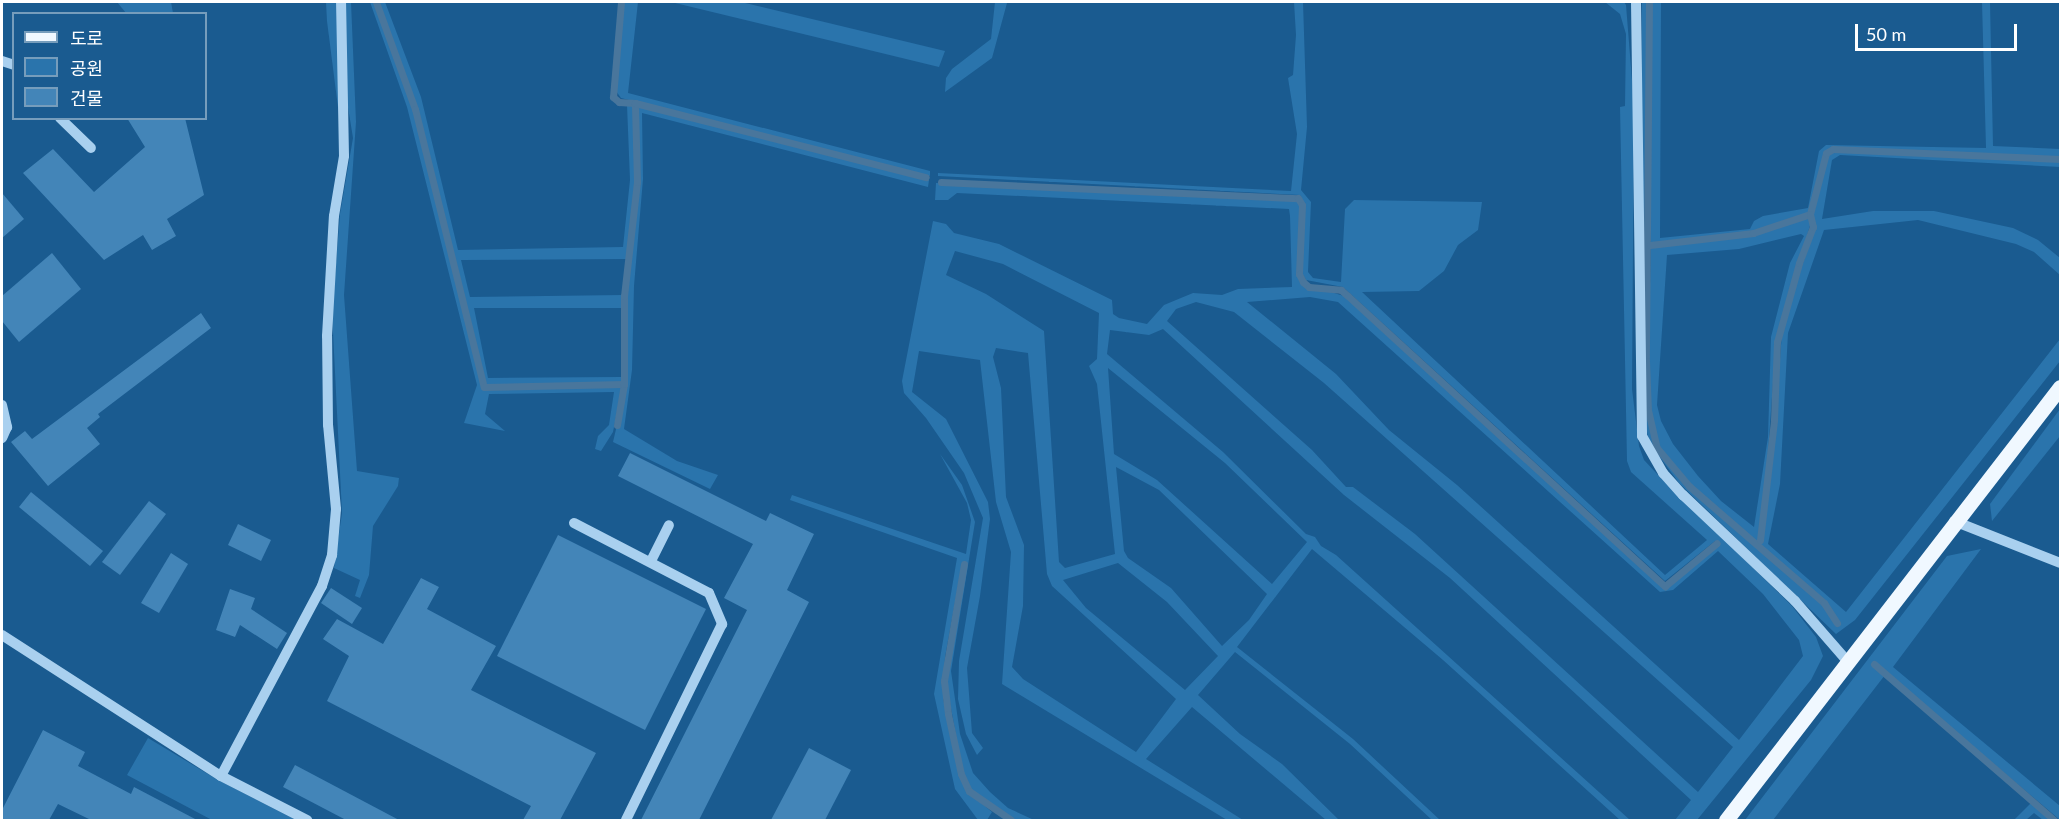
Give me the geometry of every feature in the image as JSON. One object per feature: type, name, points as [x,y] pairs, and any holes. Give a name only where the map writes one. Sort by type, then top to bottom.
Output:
[{"type":"main road","points":[[1726,820],[1954,521],[2061,387]]},
{"type":"street","points":[[221,776],[322,586],[332,555],[336,508],[327,425],[327,327],[334,216],[344,156],[341,2]]},
{"type":"street","points":[[1636,2],[1642,436],[1676,487],[1795,601],[1848,662]]},
{"type":"street","points":[[62,120],[91,148]]},
{"type":"street","points":[[2,405],[7,427],[2,438]]},
{"type":"street","points":[[1954,521],[2061,563]]},
{"type":"street","points":[[574,523],[710,593],[722,624],[626,820]]},
{"type":"street","points":[[651,561],[669,525]]},
{"type":"street","points":[[2,635],[221,776],[307,820]]},
{"type":"green space","points":[[117,2],[171,2],[173,12],[125,12]]},
{"type":"green space","points":[[326,2],[338,2],[341,131],[327,21]]},
{"type":"green space","points":[[345,2],[351,2],[356,122],[344,295],[357,471],[399,478],[398,486],[373,526],[369,575],[360,598],[355,596],[360,580],[334,568],[342,513],[332,312],[340,214],[353,138],[347,101]]},
{"type":"green space","points":[[370,2],[374,2],[413,108],[483,389],[622,386],[613,432],[601,451],[595,449],[598,436],[609,425],[614,392],[489,394],[485,414],[505,431],[464,423],[477,385],[407,107]]},
{"type":"green space","points":[[378,2],[385,2],[421,97],[458,250],[623,247],[630,180],[627,105],[634,105],[635,182],[627,259],[461,260],[470,297],[623,295],[623,308],[474,308],[488,378],[621,377],[622,382],[485,385],[416,108]]},
{"type":"green space","points":[[623,2],[638,2],[628,93],[930,171],[930,176],[621,98],[616,91]]},
{"type":"green space","points":[[671,2],[741,2],[945,51],[939,67]]},
{"type":"green space","points":[[995,2],[1065,2],[1007,3],[992,58],[945,92],[946,78],[952,69],[991,39]]},
{"type":"green space","points":[[1294,2],[1303,2],[1307,127],[1301,190],[1311,202],[1308,272],[1313,278],[1341,282],[1345,209],[1354,200],[1482,202],[1478,230],[1458,245],[1444,271],[1419,291],[1362,292],[1665,575],[1707,540],[1631,472],[1627,461],[1620,107],[1625,106],[1626,34],[1620,14],[1605,2],[1624,2],[1626,5],[1634,105],[1632,389],[1639,446],[1644,460],[1659,476],[1792,606],[1816,637],[1823,656],[1811,680],[1697,820],[1675,820],[1691,800],[1450,578],[1344,495],[1163,329],[1149,335],[1110,330],[1107,354],[1223,452],[1306,534],[1315,537],[1321,546],[1336,555],[1630,820],[1620,820],[1443,660],[1312,549],[1237,647],[1353,739],[1440,820],[1432,820],[1350,744],[1235,652],[1198,695],[1240,734],[1282,764],[1339,820],[1326,820],[1192,707],[1146,759],[1243,820],[1227,820],[1002,684],[1011,552],[996,502],[980,360],[919,351],[912,392],[946,419],[988,502],[990,519],[980,596],[967,668],[972,733],[983,748],[977,755],[966,734],[958,699],[959,661],[983,518],[964,473],[926,418],[904,393],[902,381],[933,221],[946,224],[954,233],[999,244],[1112,300],[1113,314],[1119,318],[1147,324],[1164,305],[1193,293],[1222,295],[1238,289],[1292,287],[1290,216],[1289,209],[957,193],[948,200],[935,200],[936,183],[1297,200],[1300,206],[1297,274],[1302,283],[1347,297],[1665,588],[1719,542],[1715,541],[1665,581],[1343,287],[1306,280],[1302,273],[1305,205],[1300,195],[938,176],[938,173],[1291,191],[1297,134],[1288,78],[1293,75],[1296,35]],"holes":[[[955,251],[1003,264],[1099,313],[1097,359],[1089,366],[1097,384],[1115,554],[1065,568],[1059,562],[1044,331],[986,294],[946,275]],[[1310,297],[1338,302],[1660,592],[1673,590],[1718,551],[1763,594],[1799,640],[1803,656],[1739,740],[1457,485],[1389,430],[1336,374],[1247,302]],[[1196,302],[1234,312],[1324,383],[1733,747],[1698,792],[1415,534],[1353,487],[1346,487],[1312,450],[1167,321],[1176,309]],[[996,348],[1028,353],[1047,574],[1052,586],[1176,699],[1136,752],[1023,679],[1012,667],[1023,606],[1024,545],[1006,497],[1001,388],[993,357]],[[1108,368],[1225,463],[1307,542],[1272,584],[1157,480],[1114,454]],[[1116,467],[1159,490],[1267,594],[1249,620],[1222,646],[1171,588],[1128,558],[1124,551]],[[1118,563],[1167,602],[1218,656],[1185,690],[1086,608],[1063,580]]]},
{"type":"green space","points":[[1642,2],[1647,2],[1644,361],[1647,410],[1656,449],[1688,487],[1823,604],[1839,626],[1826,603],[1691,485],[1659,447],[1650,409],[1648,361],[1651,246],[1753,235],[1809,216],[1811,222],[1776,341],[1762,536],[1772,466],[1783,319],[1813,235],[1812,215],[1828,154],[1833,151],[2060,160],[2060,167],[1840,155],[1832,160],[1822,219],[1873,211],[1934,211],[2013,228],[2038,240],[2060,258],[2060,275],[2034,252],[2016,244],[1918,220],[1824,230],[1788,333],[1780,484],[1768,544],[1846,612],[2060,339],[2060,361],[1855,620],[1836,634],[1679,483],[1648,441],[1642,383]],"holes":[[[1801,234],[1804,236],[1790,263],[1771,337],[1768,437],[1754,527],[1721,501],[1698,476],[1673,444],[1661,421],[1657,405],[1667,255],[1739,249]]]},
{"type":"green space","points":[[1650,2],[1661,2],[1660,238],[1750,229],[1754,221],[1763,216],[1808,208],[1819,151],[1826,145],[1986,148],[1982,2],[1990,2],[1993,146],[2060,149],[2060,157],[1833,148],[1825,152],[1809,213],[1753,231],[1651,243]]},
{"type":"green space","points":[[637,105],[929,180],[928,187],[642,113],[643,179],[634,286],[632,370],[624,429],[677,461],[718,475],[710,489],[613,442],[627,382],[626,297],[639,182]]},
{"type":"green space","points":[[2060,409],[2060,436],[1992,521],[1990,504]]},
{"type":"green space","points":[[940,454],[962,485],[975,522],[951,671],[960,734],[973,773],[1008,808],[1034,820],[1014,820],[984,801],[971,790],[963,773],[946,681],[965,564],[962,564],[945,657],[943,698],[959,774],[968,792],[992,812],[987,820],[978,820],[955,789],[934,694],[957,558],[790,500],[792,495],[966,554],[971,520],[967,503]]},
{"type":"green space","points":[[1981,549],[1893,667],[2060,806],[2060,820],[1873,662],[1885,675],[1773,820],[1745,820],[1947,556]]},
{"type":"green space","points":[[148,738],[218,780],[296,820],[212,820],[127,775]]},
{"type":"green space","points":[[2031,803],[2052,820],[2043,820],[2034,813],[2026,820],[2014,820]]},
{"type":"building","points":[[128,120],[185,120],[204,195],[167,219],[176,236],[152,250],[143,235],[104,260],[23,173],[53,149],[94,192],[145,147]]},
{"type":"building","points":[[2,193],[24,219],[2,238]]},
{"type":"building","points":[[52,253],[81,289],[19,342],[2,321],[2,296]]},
{"type":"building","points":[[201,313],[211,328],[98,414],[100,417],[87,428],[100,444],[48,486],[11,442],[25,431],[32,439]]},
{"type":"building","points":[[630,453],[766,521],[770,513],[814,534],[787,590],[809,602],[699,820],[641,820],[747,610],[724,598],[753,544],[618,476]]},
{"type":"building","points":[[31,492],[103,551],[90,566],[19,507]]},
{"type":"building","points":[[149,501],[166,514],[120,575],[102,562]]},
{"type":"building","points":[[238,524],[271,540],[261,561],[228,545]]},
{"type":"building","points":[[558,535],[706,609],[645,730],[497,656]]},
{"type":"building","points":[[171,553],[188,564],[159,613],[141,603]]},
{"type":"building","points":[[421,578],[439,587],[427,609],[496,646],[471,690],[596,753],[560,820],[523,820],[531,806],[327,701],[349,656],[323,639],[337,619],[383,644]]},
{"type":"building","points":[[331,588],[362,608],[352,624],[321,603]]},
{"type":"building","points":[[230,589],[255,598],[251,609],[287,633],[277,649],[240,625],[235,637],[216,630]]},
{"type":"building","points":[[43,730],[85,752],[78,766],[131,794],[134,787],[197,820],[91,820],[58,804],[49,820],[2,820],[2,810]]},
{"type":"building","points":[[809,748],[851,770],[825,820],[771,820]]},
{"type":"building","points":[[295,765],[399,820],[346,820],[283,787]]},
{"type":"waterway","points":[[376,2],[415,109],[484,387],[624,384]]},
{"type":"waterway","points":[[621,2],[613,97],[619,102],[635,103]]},
{"type":"waterway","points":[[1649,2],[1646,361],[1648,410],[1657,448],[1689,486],[1824,603],[1837,623]]},
{"type":"waterway","points":[[617,425],[624,384],[624,296],[637,182],[635,103],[926,177]]},
{"type":"waterway","points":[[1650,245],[1753,233],[1810,214],[1826,153],[1833,149],[2060,159]]},
{"type":"waterway","points":[[941,182],[1298,198],[1302,205],[1299,274],[1303,282],[1309,287],[1341,290],[1665,586],[1717,543]]},
{"type":"waterway","points":[[1760,540],[1774,420],[1777,342],[1799,263],[1813,227],[1810,214]]},
{"type":"waterway","points":[[964,564],[944,681],[948,714],[961,774],[969,791],[1011,820]]},
{"type":"waterway","points":[[1874,664],[2054,820]]}]
